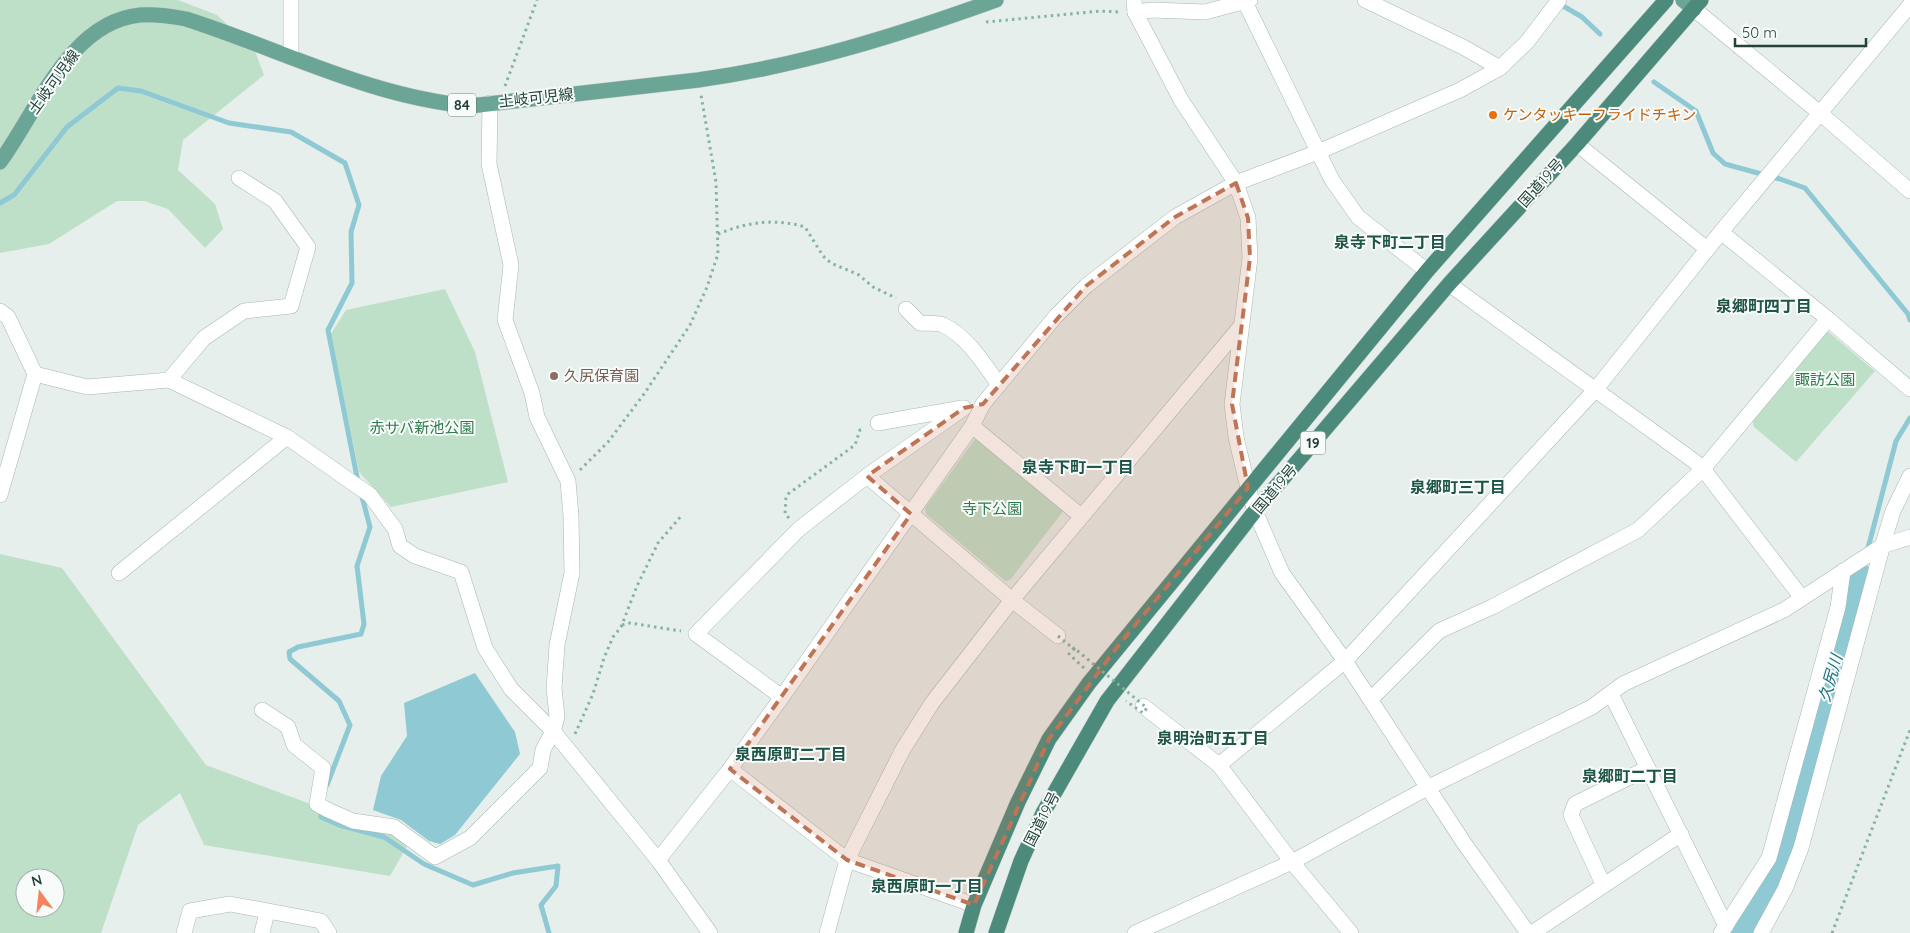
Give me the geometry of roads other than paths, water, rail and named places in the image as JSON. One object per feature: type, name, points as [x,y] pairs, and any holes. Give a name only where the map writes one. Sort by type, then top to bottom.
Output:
[{"type":"highway","name":"国道19号","points":[[966,933],[974,905],[1014,810],[1049,739],[1089,682],[1428,272],[1666,0]]},
{"type":"highway","name":"国道19号","points":[[996,933],[1021,861],[1043,813],[1107,701],[1255,511],[1449,284],[1578,144],[1692,3]]},
{"type":"main road","name":"土岐可児線","points":[[0,162],[69,57],[89,36],[103,27],[122,19],[139,15],[161,15],[186,19],[396,94],[440,104],[470,106],[732,76],[794,63],[878,39],[996,0]]},
{"type":"street","points":[[291,0],[291,56]]},
{"type":"street","points":[[1365,0],[1463,47],[1500,68]]},
{"type":"street","points":[[1134,6],[1153,10],[1205,12],[1248,1],[1332,180],[1358,217],[1428,272]]},
{"type":"street","points":[[1692,3],[1910,191]]},
{"type":"street","points":[[1219,764],[1345,661],[1596,389],[1721,232],[1910,5]]},
{"type":"street","points":[[1134,6],[1181,100],[1236,183],[1248,218],[1250,258],[1232,404],[1236,437],[1248,488],[1255,511],[1282,573],[1345,661],[1428,788],[1530,933],[1681,834]]},
{"type":"street","points":[[658,860],[730,769],[782,697],[972,426],[982,404],[1056,316],[1086,286],[1175,218],[1236,183],[1318,152],[1460,90],[1500,68],[1527,42],[1555,6]]},
{"type":"street","points":[[262,710],[288,727],[294,745],[323,768],[323,807],[353,821],[394,827],[434,857],[470,838],[540,768],[543,750],[553,731],[557,717],[554,688],[557,645],[572,573],[571,516],[568,481],[537,417],[532,393],[505,320],[511,264],[488,164],[496,102]]},
{"type":"street","points":[[1578,144],[1707,250]]},
{"type":"street","points":[[169,380],[204,338],[244,310],[291,306],[308,247],[275,201],[239,178]]},
{"type":"street","points":[[1721,232],[1828,318],[1910,389]]},
{"type":"street","points":[[1449,284],[1596,389],[1703,469],[1802,598]]},
{"type":"street","points":[[906,309],[920,323],[942,324],[964,340],[999,385]]},
{"type":"street","points":[[0,311],[8,316],[35,374],[0,494]]},
{"type":"street","points":[[1370,699],[1439,631],[1492,607],[1638,530],[1703,469],[1828,318]]},
{"type":"street","points":[[827,933],[847,860],[902,751],[932,703],[1012,600],[1241,326]]},
{"type":"street","points":[[35,374],[87,387],[169,380],[287,437],[370,495],[395,529],[400,546],[415,556],[461,572],[485,648],[511,689],[553,731],[658,860],[710,933]]},
{"type":"street","points":[[878,423],[982,404]]},
{"type":"street","points":[[782,697],[696,634],[799,529],[867,476],[964,408]]},
{"type":"street","points":[[972,426],[1081,516]]},
{"type":"street","points":[[119,573],[287,437]]},
{"type":"street","points":[[867,476],[1012,600],[1058,636]]},
{"type":"street","points":[[1761,933],[1785,889],[1801,848],[1882,546],[1893,511],[1910,476]]},
{"type":"street","points":[[1135,933],[1292,862],[1428,788],[1592,707],[1623,684],[1784,610],[1882,546],[1910,537]]},
{"type":"street","points":[[1724,929],[1768,858],[1838,608],[1843,571]]},
{"type":"street","points":[[1611,694],[1681,834],[1724,929]]},
{"type":"street","points":[[1142,706],[1219,764],[1292,862],[1351,933]]},
{"type":"street","points":[[1603,884],[1571,815],[1575,804],[1648,768]]},
{"type":"street","points":[[730,769],[847,860],[974,905]]},
{"type":"street","points":[[184,933],[190,911],[230,904],[321,921],[329,933]]},
{"type":"street","points":[[262,933],[267,912]]},
{"type":"water","points":[[475,673],[515,732],[520,754],[455,835],[440,844],[429,841],[401,820],[373,810],[381,776],[407,736],[404,703]]},
{"type":"waterway","points":[[1558,3],[1582,17],[1600,34]]},
{"type":"waterway","points":[[1654,82],[1696,111],[1713,153],[1725,164],[1805,188],[1908,314],[1910,320]]},
{"type":"waterway","points":[[0,203],[14,195],[67,127],[118,88],[141,91],[229,123],[291,132],[345,163],[359,205],[351,232],[352,283],[328,330],[358,482]]},
{"type":"waterway","name":"久尻川","points":[[1867,552],[1896,441],[1910,418]]},
{"type":"waterway","points":[[327,785],[350,725],[339,701],[290,659],[289,652],[298,647],[361,634],[364,624],[357,566],[370,527],[361,493]]},
{"type":"waterway","name":"久尻川","points":[[1859,579],[1864,562]]},
{"type":"waterway","name":"久尻川","points":[[1738,933],[1774,877],[1859,579]]},
{"type":"waterway","points":[[322,810],[321,817],[339,825],[384,837],[424,864],[473,885],[513,873],[558,866],[556,886],[541,905],[549,933]]},
{"type":"place","name":"ケンタッキーフライドチキン","points":[[1493,115]]},
{"type":"place","name":"久尻保育園","points":[[554,376]]},
{"type":"district","name":"泉寺下町二丁目","points":[[1390,242]]},
{"type":"district","name":"泉郷町四丁目","points":[[1764,306]]},
{"type":"district","name":"泉寺下町一丁目","points":[[1078,467]]},
{"type":"district","name":"泉郷町三丁目","points":[[1458,487]]},
{"type":"district","name":"泉明治町五丁目","points":[[1213,738]]},
{"type":"district","name":"泉西原町二丁目","points":[[791,754]]},
{"type":"district","name":"泉郷町二丁目","points":[[1630,776]]},
{"type":"district","name":"泉西原町一丁目","points":[[927,886]]},
{"type":"park label","name":"諏訪公園","points":[[1825,380]]},
{"type":"park label","name":"赤サバ新池公園","points":[[422,428]]},
{"type":"park label","name":"寺下公園","points":[[992,509]]}]
